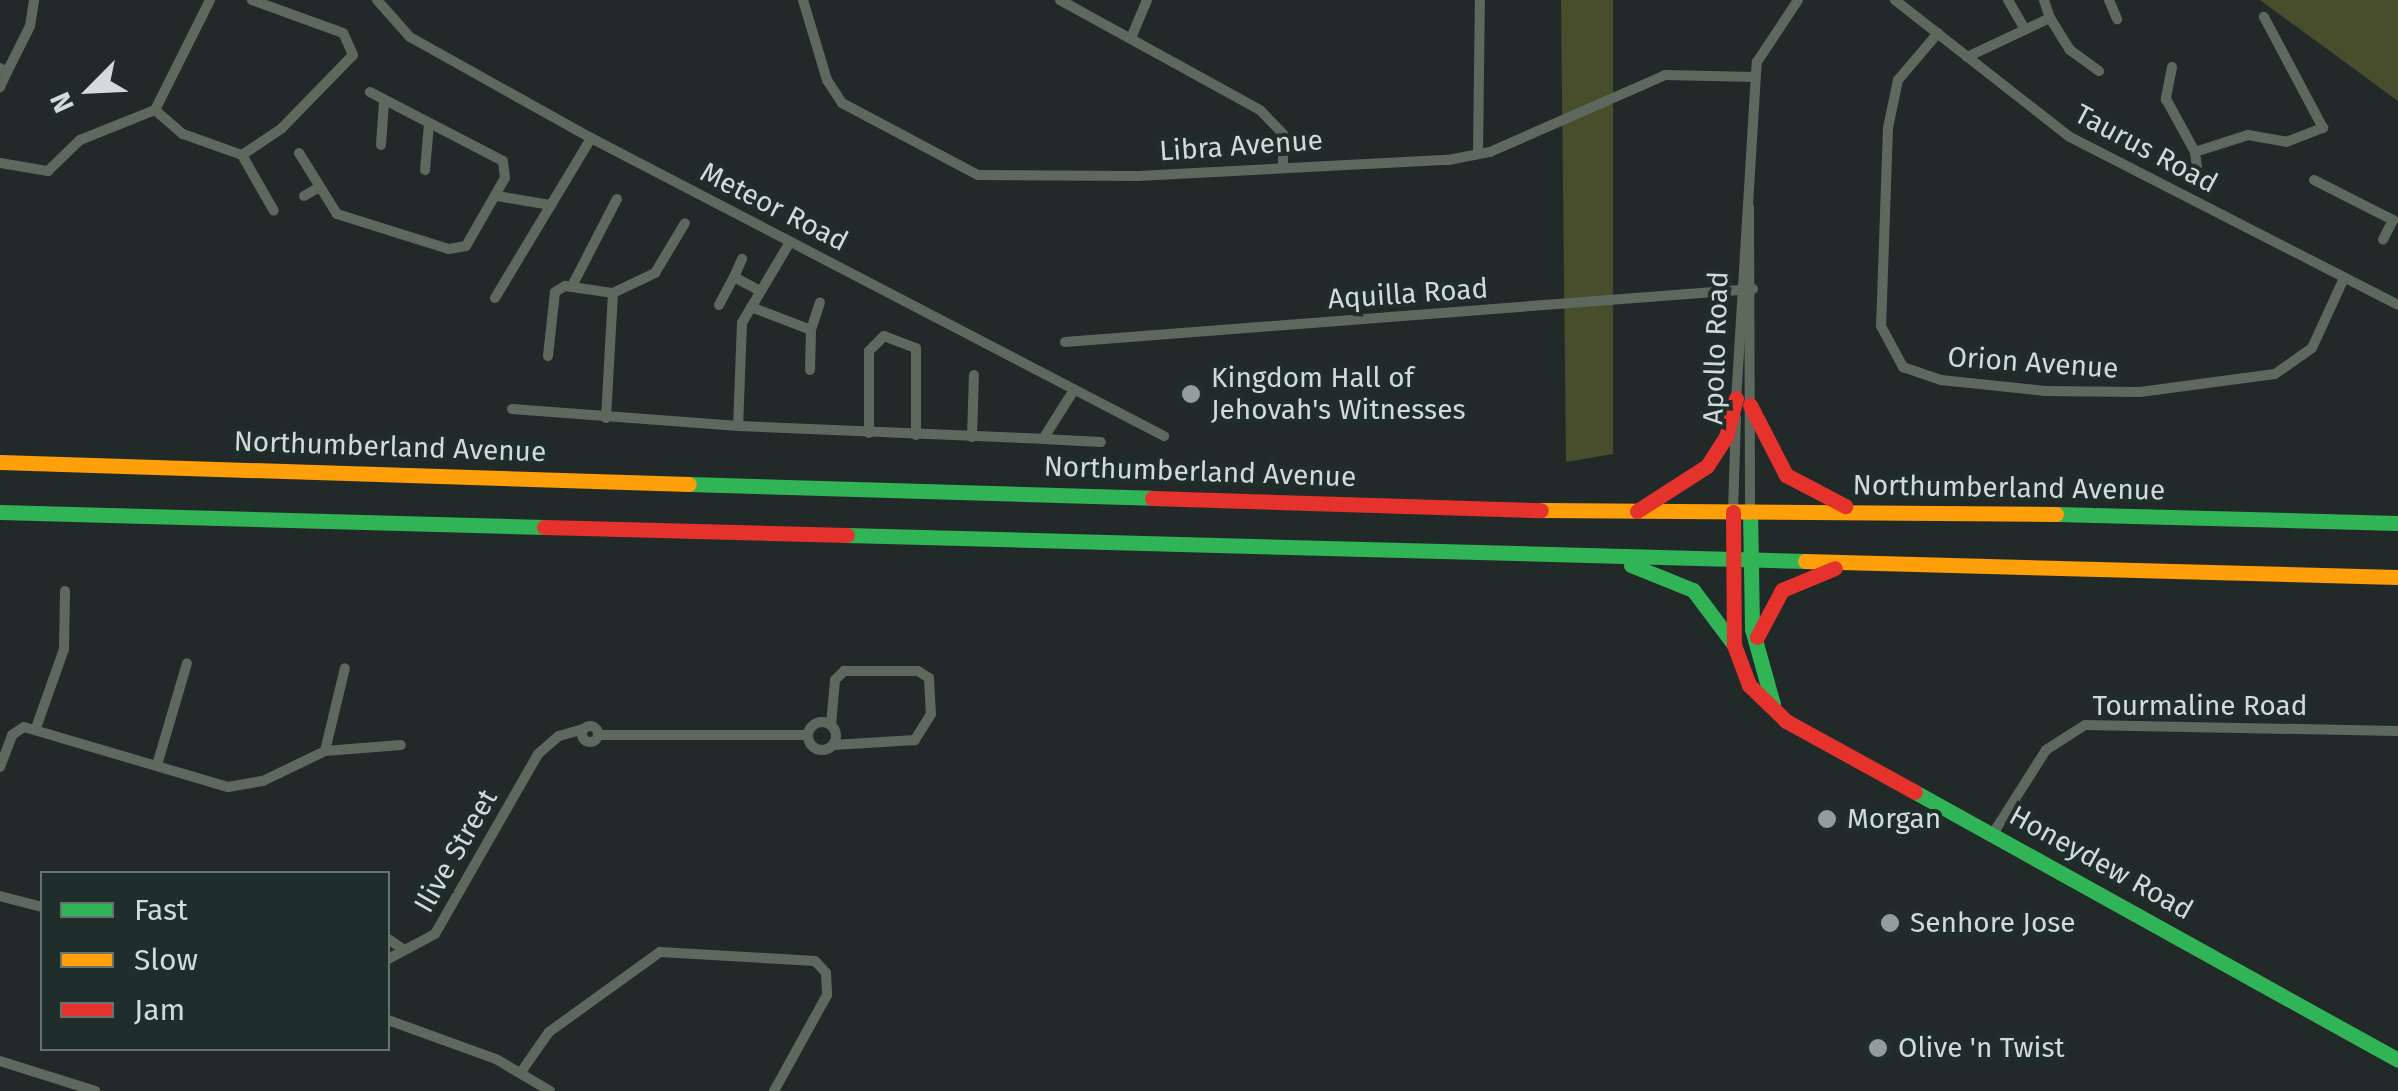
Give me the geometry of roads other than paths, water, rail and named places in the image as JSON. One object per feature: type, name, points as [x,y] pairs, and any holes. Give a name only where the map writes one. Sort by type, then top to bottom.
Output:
[{"type":"main road","points":[[1743,402],[1786,475],[1852,510]]},
{"type":"main road","points":[[1633,512],[1708,466],[1743,402]]},
{"type":"main road","name":"Northumberland Avenue","points":[[0,462],[1633,512],[1852,510],[2398,523]]},
{"type":"main road","points":[[0,512],[1613,560],[2398,577]]},
{"type":"main road","name":"Honeydew Road","points":[[1732,512],[1734,645],[1750,684],[1778,713],[1850,760],[1994,832],[2398,1060]]},
{"type":"main road","points":[[1750,512],[1754,646],[1778,713]]},
{"type":"main road","points":[[1613,560],[1692,590],[1734,645]]},
{"type":"main road","points":[[1754,646],[1767,610],[1782,590],[1853,563]]},
{"type":"street","points":[[0,86],[3,70],[30,26],[34,0]]},
{"type":"street","points":[[0,163],[45,172],[80,140],[155,110],[210,0]]},
{"type":"street","points":[[242,156],[281,129],[354,56],[350,42],[332,27],[252,0]]},
{"type":"street","name":"Meteor Road","points":[[377,0],[410,36],[592,138],[1164,436]]},
{"type":"street","name":"Libra Avenue","points":[[803,0],[827,80],[842,103],[965,173],[1138,176],[1478,154],[1665,75],[1755,77]]},
{"type":"street","points":[[1060,0],[1275,122],[1282,134],[1283,164]]},
{"type":"street","points":[[1131,38],[1147,0]]},
{"type":"street","points":[[1478,154],[1480,0]]},
{"type":"street","name":"Apollo Road","points":[[1750,512],[1740,289],[1755,77],[1764,46],[1798,0]]},
{"type":"street","name":"Taurus Road","points":[[1895,0],[2070,137],[2398,305]]},
{"type":"street","points":[[2008,0],[2025,30]]},
{"type":"street","points":[[2044,0],[2070,50],[2099,71]]},
{"type":"street","points":[[2109,0],[2117,19]]},
{"type":"street","points":[[2195,152],[2248,135],[2286,142],[2323,128],[2264,17]]},
{"type":"street","points":[[1967,57],[2050,18]]},
{"type":"street","name":"Orion Avenue","points":[[1938,33],[1898,80],[1888,128],[1881,326],[1902,367],[1941,380],[2045,391],[2140,392],[2275,374],[2312,348],[2344,278]]},
{"type":"street","points":[[2172,67],[2166,99],[2195,152],[2197,167]]},
{"type":"street","points":[[299,153],[338,214],[449,249],[466,246],[507,174],[503,161],[370,92]]},
{"type":"street","points":[[381,144],[384,102]]},
{"type":"street","points":[[155,110],[182,134],[242,156],[274,211]]},
{"type":"street","points":[[426,170],[429,124]]},
{"type":"street","points":[[495,298],[592,138]]},
{"type":"street","points":[[2314,180],[2396,219],[2383,240]]},
{"type":"street","name":"Apollo Road","points":[[1732,512],[1754,289],[1747,186]]},
{"type":"street","points":[[304,196],[318,188]]},
{"type":"street","points":[[497,196],[552,205]]},
{"type":"street","points":[[572,286],[617,199]]},
{"type":"street","points":[[548,356],[552,297],[562,286],[613,293],[655,273],[685,223]]},
{"type":"street","points":[[738,426],[742,324],[790,242]]},
{"type":"street","points":[[718,304],[742,260]]},
{"type":"street","points":[[734,277],[760,290]]},
{"type":"street","name":"Aquilla Road","points":[[1066,342],[1754,289]]},
{"type":"street","points":[[606,418],[613,293]]},
{"type":"street","points":[[810,370],[811,330],[820,302]]},
{"type":"street","points":[[751,307],[811,330]]},
{"type":"street","points":[[869,434],[869,351],[884,336],[916,348],[916,435]]},
{"type":"street","points":[[972,437],[974,375]]},
{"type":"street","points":[[1044,439],[1074,390]]},
{"type":"street","points":[[512,409],[869,434],[1102,442]]},
{"type":"street","points":[[36,728],[64,649],[65,590]]},
{"type":"street","points":[[156,766],[187,663]]},
{"type":"street","points":[[325,751],[345,668]]},
{"type":"street","points":[[831,725],[814,724],[808,735],[816,749],[915,740],[931,714],[929,678],[918,671],[844,671],[833,687],[833,746]]},
{"type":"street","name":"Tourmaline Road","points":[[1994,832],[2046,750],[2085,725],[2398,731]]},
{"type":"street","name":"Ilive Street","points":[[390,958],[441,926],[545,746],[593,726],[598,735],[808,735]]},
{"type":"street","points":[[0,767],[12,735],[36,728],[214,785],[243,786],[325,751],[402,745]]},
{"type":"street","points":[[0,896],[40,907]]},
{"type":"street","points":[[390,940],[403,949]]},
{"type":"street","points":[[520,1072],[549,1032],[660,952],[809,959],[821,965],[829,982],[774,1091]]},
{"type":"street","points":[[390,1021],[520,1072],[550,1091]]},
{"type":"street","points":[[0,1060],[95,1091]]},
{"type":"place","name":"Kingdom Hall of Jehovah's Witnesses","points":[[1191,394]]},
{"type":"place","name":"Morgan","points":[[1827,819]]},
{"type":"place","name":"Senhore Jose","points":[[1890,923]]},
{"type":"place","name":"Olive 'n Twist","points":[[1878,1048]]}]
